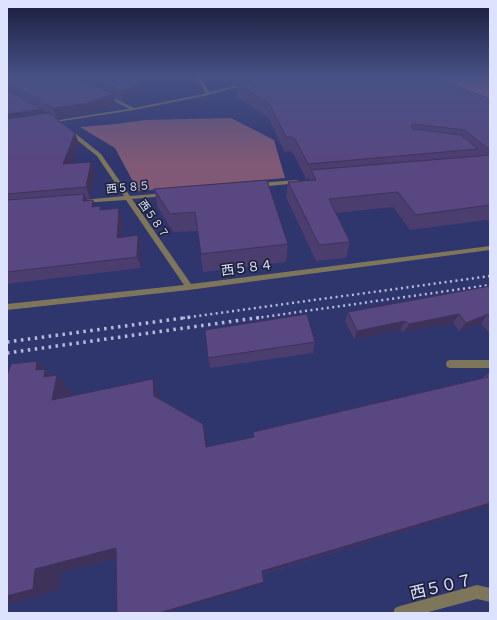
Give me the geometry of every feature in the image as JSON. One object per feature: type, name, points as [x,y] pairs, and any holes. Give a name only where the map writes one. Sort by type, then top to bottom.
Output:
[{"type":"street","points":[[124,105],[134,110]]},
{"type":"street","points":[[42,123],[134,110],[157,105]]},
{"type":"street","name":"西５８７","points":[[50,117],[99,156],[189,287]]},
{"type":"street","points":[[252,186],[306,181]]},
{"type":"street","name":"西５８５","points":[[74,203],[174,193]]},
{"type":"street","name":"西５８４","points":[[7,307],[189,287],[490,248]]},
{"type":"street","points":[[450,364],[490,364]]},
{"type":"street","name":"西５０７","points":[[400,613],[477,592],[490,595]]},
{"type":"shaded area","points":[[475,105],[490,105],[490,113]]},
{"type":"shaded area","points":[[231,118],[274,140],[285,178],[138,191],[115,148],[80,127],[145,120]]},
{"type":"building","points":[[7,105],[35,105],[42,109],[7,114]]},
{"type":"building","points":[[47,105],[74,105],[53,108]]},
{"type":"building","points":[[270,105],[490,105],[490,148],[487,148],[465,130],[413,124],[411,126],[413,129],[461,135],[478,149],[308,164],[295,139],[292,137],[286,137]]},
{"type":"building","points":[[49,113],[75,133],[63,164],[91,162],[86,187],[7,194],[7,119]]},
{"type":"building","points":[[490,155],[490,205],[416,215],[398,192],[329,199],[350,242],[319,245],[288,182],[316,180],[311,170]]},
{"type":"building","points":[[267,180],[288,244],[201,254],[195,212],[170,214],[154,189]]},
{"type":"building","points":[[84,194],[83,201],[93,200],[92,207],[100,206],[100,210],[119,208],[117,238],[138,235],[137,257],[7,272],[7,200]]},
{"type":"building","points":[[490,286],[490,317],[488,314],[466,323],[459,314],[409,324],[405,321],[357,331],[348,312]]},
{"type":"building","points":[[307,314],[315,342],[208,358],[205,330]]},
{"type":"building","points":[[37,361],[36,370],[45,369],[44,377],[57,375],[52,400],[153,379],[154,396],[203,424],[206,447],[254,437],[253,432],[488,377],[486,374],[490,373],[490,503],[262,571],[264,582],[159,613],[117,613],[116,548],[35,569],[33,589],[7,596],[7,373],[11,364]]},
{"type":"railway","points":[[183,318],[490,276]]},
{"type":"railway","points":[[256,318],[490,285]]},
{"type":"railway","points":[[7,342],[191,317]]},
{"type":"railway","points":[[7,353],[263,317]]}]
